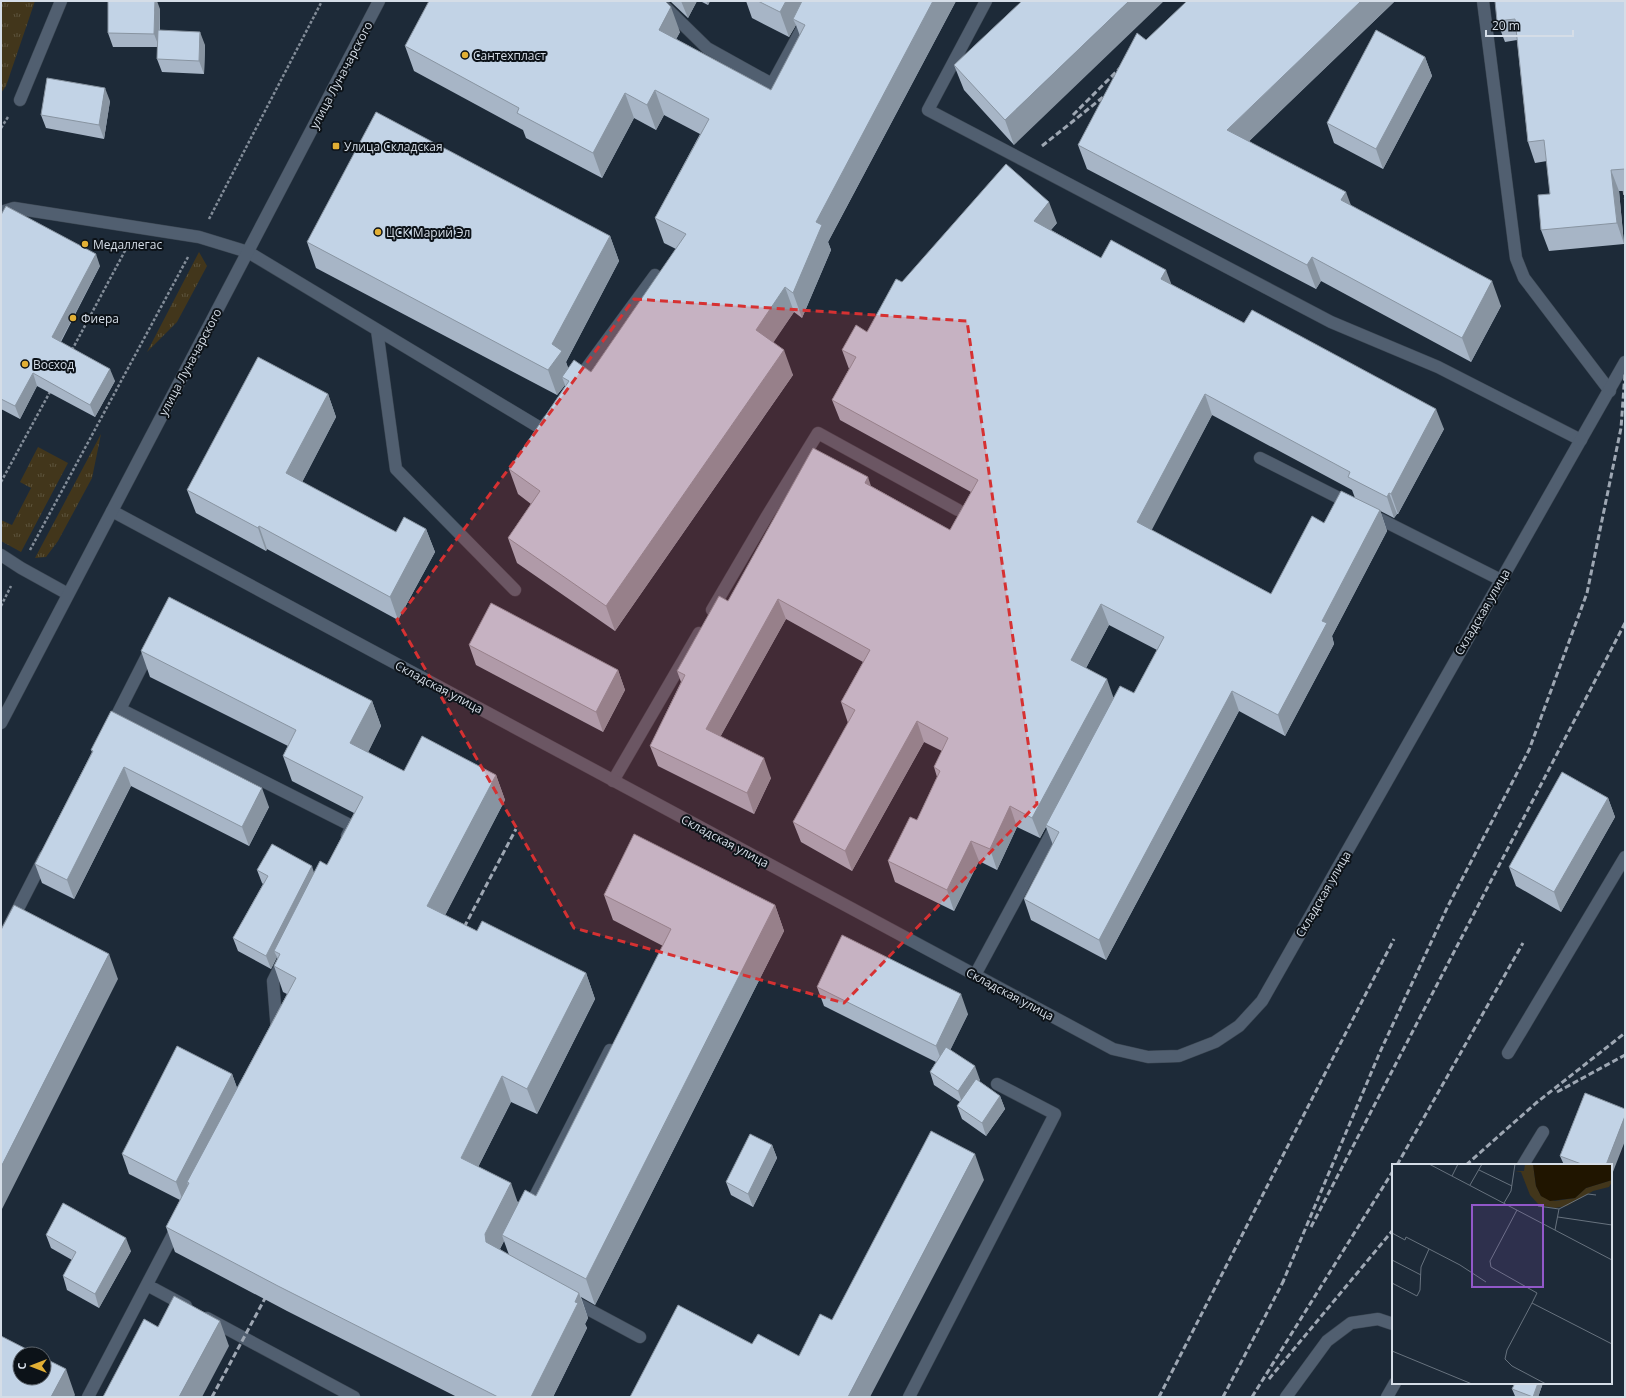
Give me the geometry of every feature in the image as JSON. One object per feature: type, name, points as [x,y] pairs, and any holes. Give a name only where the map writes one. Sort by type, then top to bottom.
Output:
[{"type":"street","points":[[20,100],[62,1]]},
{"type":"street","name":"улица Луначарского","points":[[1,723],[379,1]]},
{"type":"street","points":[[659,1],[707,48],[772,84],[817,1]]},
{"type":"street","points":[[986,1],[928,110],[1331,322],[1438,366],[1581,440]]},
{"type":"street","points":[[1483,1],[1516,258],[1524,278],[1610,391]]},
{"type":"street","points":[[1,212],[14,208],[199,236],[248,252],[542,429],[556,410]]},
{"type":"street","points":[[570,391],[654,275]]},
{"type":"street","points":[[376,330],[396,469],[515,590]]},
{"type":"street","name":"Складская улица","points":[[112,512],[1114,1049],[1148,1057],[1179,1056],[1215,1042],[1239,1026],[1262,1001],[1610,391],[1625,362]]},
{"type":"street","points":[[613,781],[767,516],[818,433],[958,510]]},
{"type":"street","points":[[1260,458],[1501,580]]},
{"type":"street","points":[[1,554],[21,568],[68,594]]},
{"type":"street","points":[[113,723],[155,641]]},
{"type":"street","points":[[120,709],[352,826],[341,847]]},
{"type":"street","points":[[975,975],[1062,814]]},
{"type":"street","points":[[1,942],[52,843]]},
{"type":"street","points":[[1508,1053],[1625,856]]},
{"type":"street","points":[[274,1042],[278,1036],[273,981],[291,946]]},
{"type":"street","points":[[522,1222],[615,1040]]},
{"type":"street","points":[[910,1397],[1055,1114],[996,1084]]},
{"type":"street","points":[[1524,1164],[1543,1132]]},
{"type":"street","points":[[88,1397],[183,1216]]},
{"type":"street","points":[[147,1285],[354,1397]]},
{"type":"street","points":[[564,1297],[640,1337]]},
{"type":"street","points":[[1286,1397],[1327,1341],[1351,1322],[1378,1319],[1392,1324]]},
{"type":"street","points":[[1387,1397],[1394,1384]]},
{"type":"path","points":[[1,606],[199,236],[322,1]]},
{"type":"path","points":[[71,351],[138,227]]},
{"type":"path","points":[[1,482],[53,386]]},
{"type":"highlighted area","points":[[634,299],[967,321],[1037,804],[844,1003],[574,928],[397,620]]},
{"type":"green space","points":[[1,1],[35,1],[6,86],[1,93]]},
{"type":"green space","points":[[199,252],[207,266],[177,322],[147,352]]},
{"type":"green space","points":[[101,434],[92,478],[58,541],[46,557],[35,558]]},
{"type":"green space","points":[[38,447],[68,463],[21,552],[1,541],[1,520],[12,525],[31,488],[20,482]]},
{"type":"building","points":[[108,1],[155,1],[154,34],[108,33]]},
{"type":"building","points":[[429,1],[665,1],[671,7],[659,30],[771,90],[805,25],[793,19],[802,1],[933,1],[816,222],[822,225],[793,293],[785,287],[756,330],[784,350],[606,606],[508,538],[540,491],[509,469],[569,381],[562,377],[574,360],[591,372],[686,234],[655,218],[709,119],[655,90],[647,105],[625,93],[593,153],[517,113],[519,108],[405,46]]},
{"type":"building","points":[[758,1],[786,1],[780,12]]},
{"type":"building","points":[[1022,1],[1129,1],[1005,120],[954,65]]},
{"type":"building","points":[[1187,1],[1361,1],[1227,130],[1346,192],[1341,200],[1492,281],[1462,338],[1312,257],[1307,265],[1078,145],[1137,33],[1146,40]]},
{"type":"building","points":[[1495,1],[1625,1],[1625,169],[1611,170],[1617,223],[1541,230],[1538,195],[1550,194],[1544,140],[1528,142],[1515,19],[1497,21]]},
{"type":"building","points":[[158,30],[200,32],[199,61],[157,59]]},
{"type":"building","points":[[1376,30],[1425,57],[1376,149],[1327,123]]},
{"type":"building","points":[[47,78],[105,88],[99,125],[41,115]]},
{"type":"building","points":[[376,112],[610,236],[552,344],[562,351],[548,370],[307,242]]},
{"type":"building","points":[[1006,164],[1049,202],[1034,221],[1101,258],[1111,240],[1166,270],[1161,279],[1244,323],[1252,310],[1436,409],[1391,494],[1389,493],[1387,497],[1348,477],[1350,472],[1205,394],[1137,522],[1271,594],[1312,516],[1324,523],[1341,491],[1380,510],[1322,621],[1327,623],[1278,715],[1232,691],[1099,940],[1024,899],[1059,832],[1046,825],[1120,686],[1134,693],[1164,637],[1101,604],[1071,660],[1107,679],[1032,818],[1010,806],[990,849],[971,841],[947,890],[888,861],[910,817],[917,820],[940,771],[934,767],[948,738],[917,721],[845,851],[793,822],[855,710],[841,702],[870,650],[778,599],[706,729],[764,758],[747,793],[650,746],[685,675],[677,671],[719,596],[728,601],[813,448],[868,477],[865,483],[950,530],[978,480],[832,400],[856,357],[842,350],[856,325],[867,332],[896,279],[902,282]]},
{"type":"building","name":"Восход","points":[[6,206],[96,254],[52,337],[110,369],[90,405],[33,373],[15,406],[1,399],[1,215]]},
{"type":"building","points":[[258,357],[328,394],[286,473],[396,532],[404,517],[426,529],[390,597],[259,526],[258,528],[187,490]]},
{"type":"building","points":[[169,597],[372,701],[350,743],[404,771],[422,736],[496,775],[427,906],[477,931],[482,921],[586,973],[527,1089],[502,1076],[461,1158],[511,1183],[485,1234],[486,1242],[579,1293],[575,1302],[578,1303],[531,1397],[498,1397],[278,1286],[166,1227],[189,1183],[187,1182],[296,978],[274,966],[280,954],[274,951],[320,861],[327,865],[363,797],[283,756],[296,730],[141,651]]},
{"type":"building","points":[[491,603],[618,670],[596,712],[469,645]]},
{"type":"building","points":[[111,711],[262,788],[242,827],[124,767],[67,880],[35,864],[93,751],[91,750]]},
{"type":"building","points":[[1562,772],[1608,798],[1554,892],[1509,867]]},
{"type":"building","points":[[634,834],[775,905],[586,1279],[502,1235],[525,1190],[536,1196],[671,929],[604,895]]},
{"type":"building","points":[[272,844],[312,866],[266,956],[233,938],[268,876],[257,870]]},
{"type":"building","points":[[14,905],[109,954],[1,1167],[1,930]]},
{"type":"building","points":[[842,935],[961,994],[936,1046],[817,987]]},
{"type":"building","points":[[177,1046],[232,1074],[176,1182],[122,1154]]},
{"type":"building","points":[[946,1047],[975,1066],[958,1091],[930,1072]]},
{"type":"building","points":[[976,1079],[1000,1096],[982,1123],[957,1106]]},
{"type":"building","points":[[1585,1093],[1625,1109],[1625,1116],[1606,1164],[1581,1164],[1560,1156]]},
{"type":"building","points":[[931,1131],[975,1154],[848,1397],[630,1397],[678,1305],[752,1344],[758,1334],[799,1356],[820,1314],[832,1320]]},
{"type":"building","points":[[750,1134],[772,1145],[748,1194],[726,1182]]},
{"type":"building","points":[[63,1203],[126,1238],[95,1294],[63,1276],[76,1252],[46,1235]]},
{"type":"building","points":[[174,1296],[220,1321],[179,1397],[103,1397],[144,1319],[158,1327]]},
{"type":"building","points":[[1,1336],[20,1346],[12,1346],[12,1386],[52,1386],[52,1362],[66,1369],[51,1397],[1,1397]]},
{"type":"building","points":[[1514,1384],[1538,1384],[1533,1397],[1512,1389]]},
{"type":"railway","points":[[1073,115],[1124,64]]},
{"type":"railway","points":[[1042,146],[1112,90]]},
{"type":"railway","points":[[1623,180],[1625,198]]},
{"type":"railway","points":[[1282,1284],[1380,1052],[1448,906],[1529,750],[1587,593],[1621,428],[1625,373]]},
{"type":"railway","points":[[1311,1227],[1625,623]]},
{"type":"railway","points":[[460,935],[516,829]]},
{"type":"railway","points":[[1159,1397],[1394,939]]},
{"type":"railway","points":[[1398,1164],[1523,943]]},
{"type":"railway","points":[[1467,1164],[1536,1103],[1625,1033]]},
{"type":"railway","points":[[1557,1092],[1625,1055]]},
{"type":"railway","points":[[1252,1397],[1392,1173]]},
{"type":"railway","points":[[1269,1379],[1392,1231]]},
{"type":"railway","points":[[1223,1397],[1284,1280]]},
{"type":"railway","points":[[212,1397],[270,1289]]},
{"type":"place","name":"Сантехпласт","points":[[465,55]]},
{"type":"place","name":"Улица Складская","points":[[336,146]]},
{"type":"place","name":"ЦСК Марий Эл","points":[[378,232]]},
{"type":"place","name":"Медаллегас","points":[[85,244]]},
{"type":"place","name":"Фиера","points":[[73,318]]},
{"type":"place","name":"Восход","points":[[25,364]]}]
